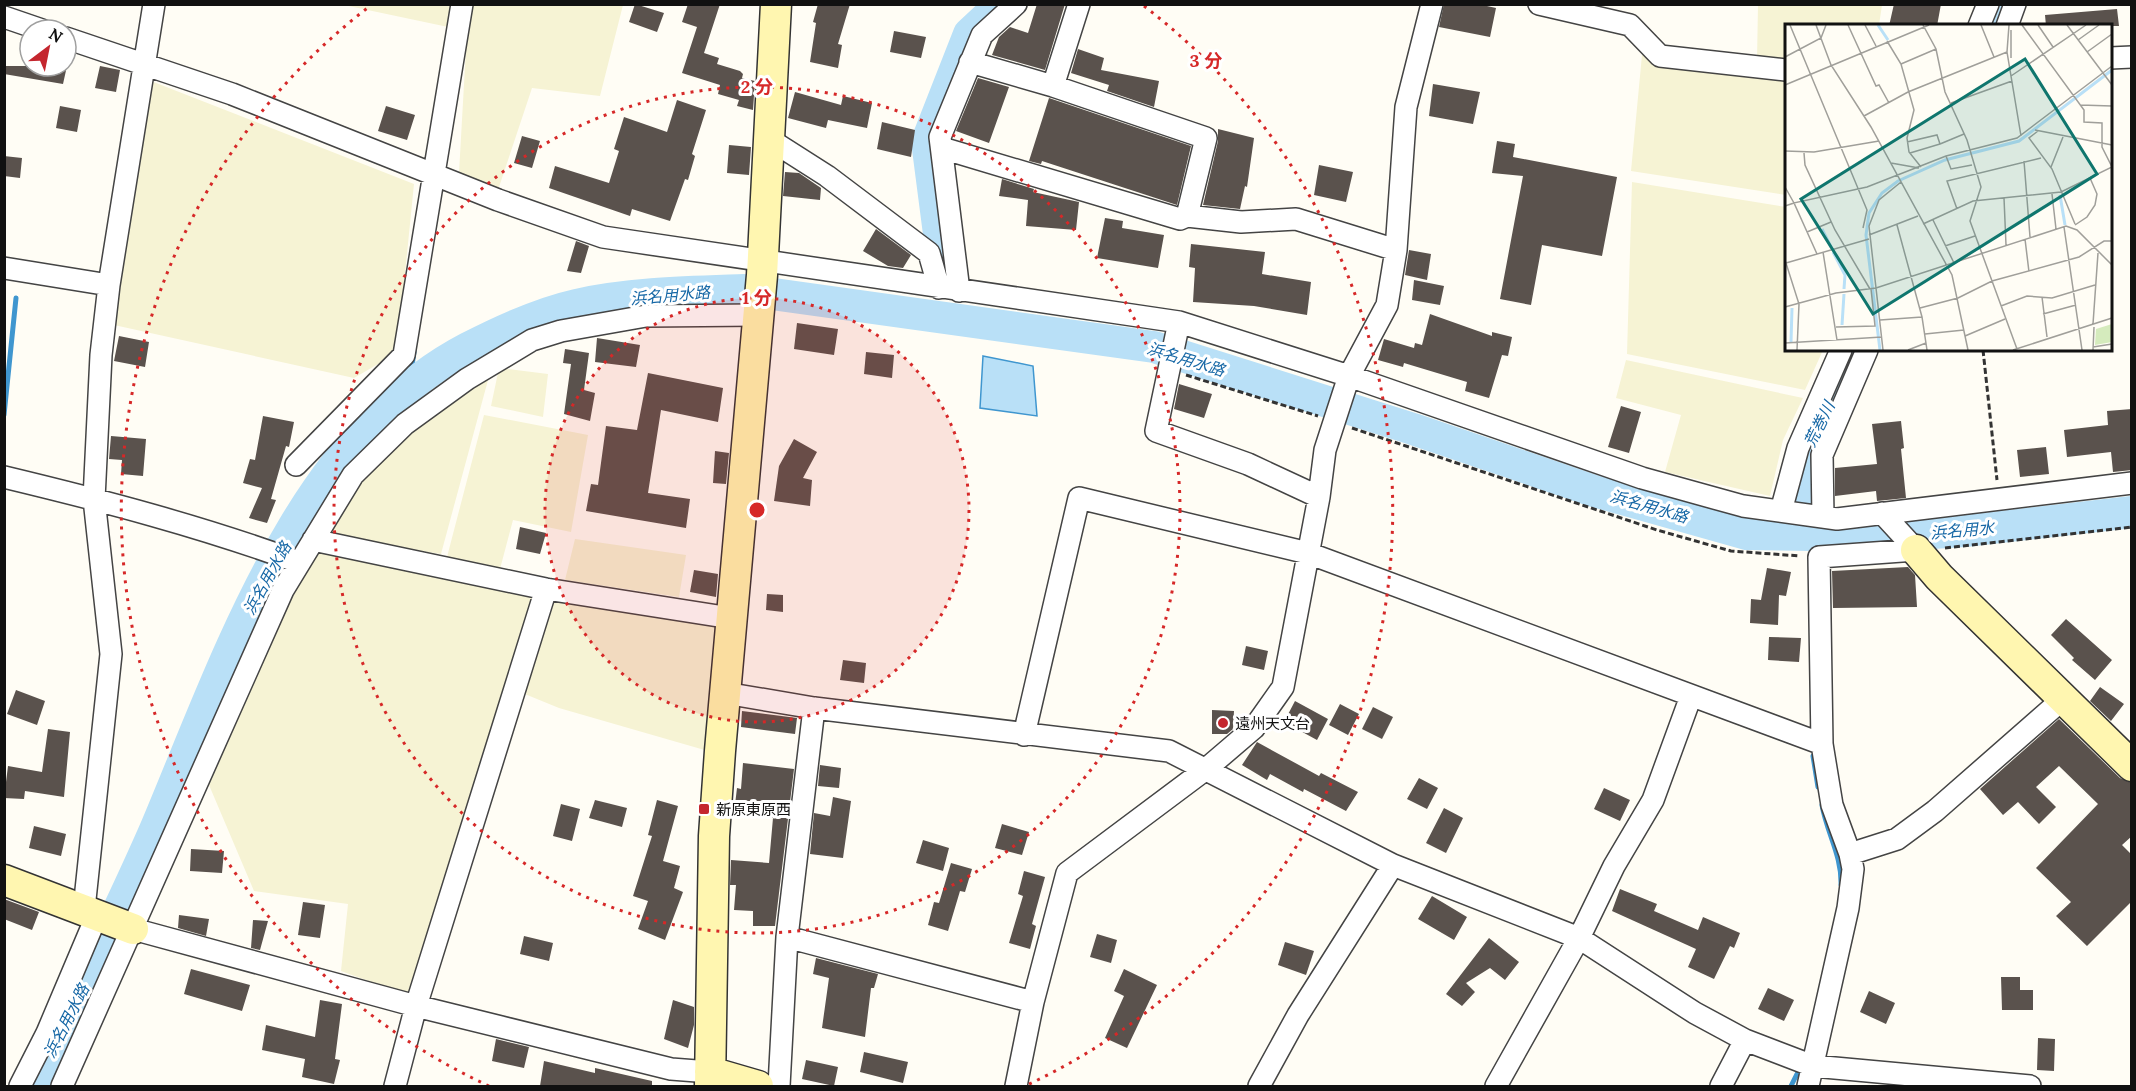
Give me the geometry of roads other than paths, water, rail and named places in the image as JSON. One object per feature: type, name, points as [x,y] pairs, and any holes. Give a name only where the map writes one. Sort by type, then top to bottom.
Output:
[{"type":"street","points":[[62,1086],[108,919],[111,654],[94,498],[101,355],[109,285],[154,4]]},
{"type":"street","points":[[296,465],[404,355],[441,177],[462,4]]},
{"type":"street","points":[[710,1079],[714,836],[730,618],[762,267],[776,4]]},
{"type":"street","points":[[949,289],[940,137],[982,35],[1016,4]]},
{"type":"street","points":[[1053,86],[1079,4]]},
{"type":"street","points":[[1016,1086],[1033,1002],[1067,873],[1206,769],[1254,728],[1282,687],[1319,496],[1325,450],[1333,421],[1347,381],[1388,305],[1396,250],[1406,107],[1432,4]]},
{"type":"street","points":[[1539,4],[1630,25],[1660,56],[1785,70]]},
{"type":"street","points":[[1980,24],[1988,4]]},
{"type":"street","points":[[2008,24],[2015,4]]},
{"type":"street","points":[[78,42],[232,94],[441,177],[603,237],[762,267],[949,289],[1177,331],[1347,381],[1642,478],[1743,506],[1837,519],[2132,483]]},
{"type":"street","points":[[2112,58],[2132,57]]},
{"type":"street","points":[[970,62],[1053,86],[1206,138],[1187,216]]},
{"type":"street","points":[[769,139],[827,176],[929,253],[949,289]]},
{"type":"street","points":[[942,148],[1180,219],[1187,216],[1241,222],[1296,219],[1396,250]]},
{"type":"street","points":[[4,268],[109,285]]},
{"type":"street","points":[[20,1086],[283,590],[292,560],[313,540],[353,475],[405,424],[466,379],[532,340],[561,331],[646,316],[758,315]]},
{"type":"street","points":[[1177,331],[1156,431],[1248,465],[1319,496]]},
{"type":"street","points":[[1780,511],[1798,448],[1841,351]]},
{"type":"street","points":[[1823,517],[1822,455],[1867,351]]},
{"type":"street","points":[[6,478],[94,498],[257,547],[292,560]]},
{"type":"street","points":[[1024,735],[1079,498],[1308,553],[1822,744]]},
{"type":"street","points":[[1882,513],[1939,577],[2132,766]]},
{"type":"street","points":[[313,540],[546,590],[730,618]]},
{"type":"street","points":[[1810,1076],[1848,908],[1853,869],[1832,805],[1822,744],[1820,557],[1917,550]]},
{"type":"street","points":[[395,1086],[416,1006],[546,590]]},
{"type":"street","points":[[725,693],[814,708],[1169,751],[1393,865],[1579,938],[1695,1013],[1810,1076],[2030,1086]]},
{"type":"street","points":[[1496,1086],[1579,938],[1614,866],[1653,800],[1691,696]]},
{"type":"street","points":[[1850,855],[1897,839],[1926,818],[2064,698]]},
{"type":"street","points":[[778,1086],[787,937],[814,708]]},
{"type":"street","points":[[1259,1086],[1298,1015],[1393,865]]},
{"type":"street","points":[[4,880],[108,919],[416,1006],[710,1079],[758,1086]]},
{"type":"street","points":[[787,937],[1033,1002]]},
{"type":"street","points":[[1721,1086],[1745,1040]]},
{"type":"water","points":[[992,5],[1012,5],[981,32],[972,23]]},
{"type":"water","points":[[983,356],[1033,366],[1037,416],[980,408]]},
{"type":"waterway","points":[[945,280],[927,141],[969,34],[1001,4]]},
{"type":"waterway","name":"荒巻川","points":[[1995,24],[2002,4]]},
{"type":"waterway","name":"浜名用水路","points":[[33,1086],[141,862],[240,628],[274,560],[313,496],[358,437],[409,387],[468,348],[521,323],[562,308],[638,296],[744,290],[1154,347],[1413,429],[1594,491],[1747,534],[1882,536],[1965,531],[2132,512]]},
{"type":"waterway","points":[[4,415],[16,298]]},
{"type":"waterway","name":"荒巻川","points":[[1797,502],[1805,452],[1855,351]]},
{"type":"waterway","points":[[409,387],[414,352]]},
{"type":"waterway","points":[[1814,553],[1815,537]]},
{"type":"waterway","points":[[1813,756],[1818,787]]},
{"type":"waterway","points":[[1822,805],[1837,854],[1841,885]]},
{"type":"waterway","points":[[1791,1086],[1798,1072]]},
{"type":"place","name":"遠州天文台","points":[[1223,723]]},
{"type":"place","name":"新原東原西","points":[[704,809]]},
{"type":"water label","name":"浜名用水","points":[[1962,530]]}]
